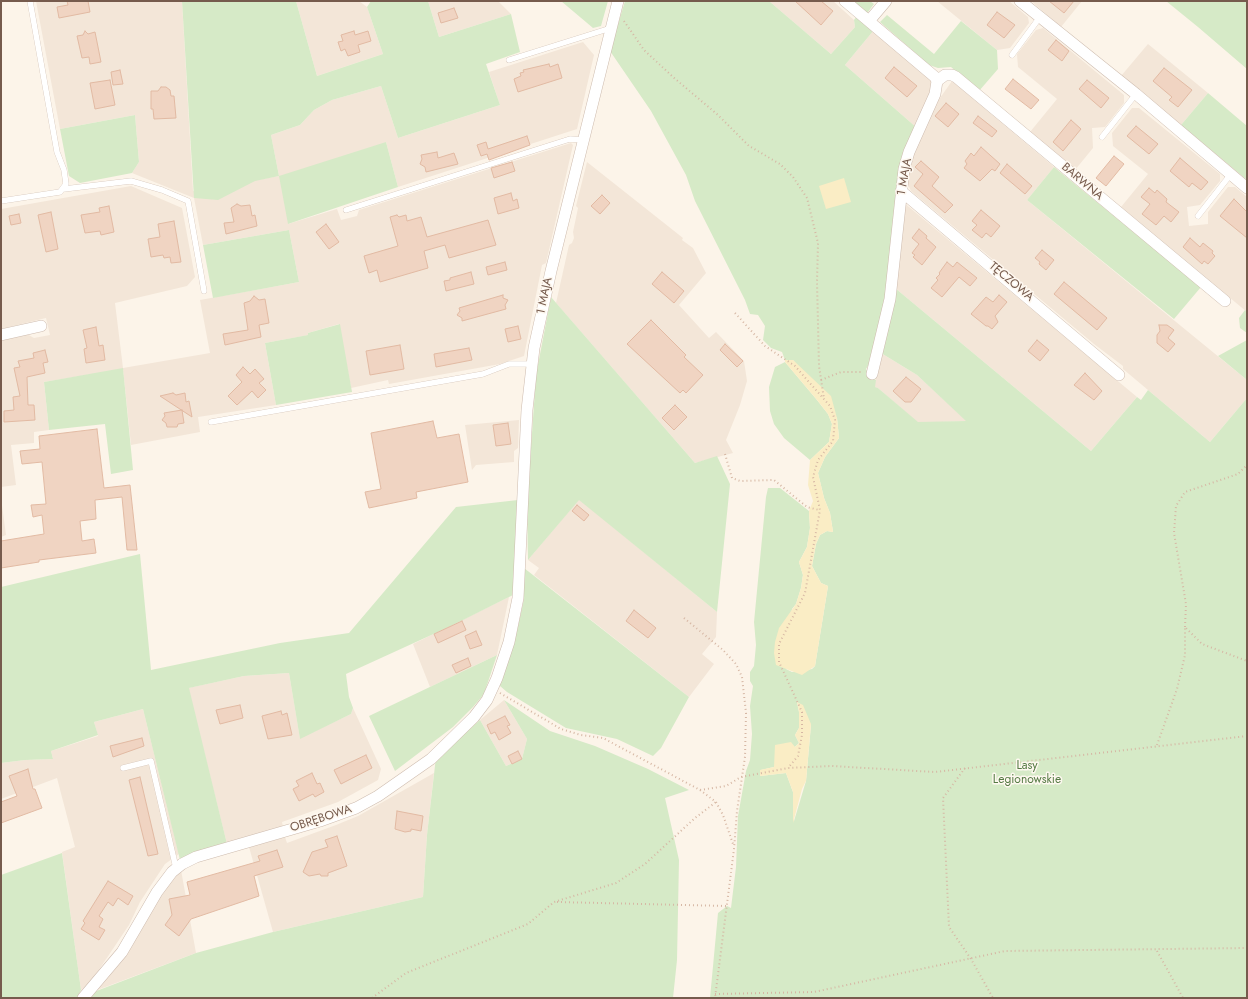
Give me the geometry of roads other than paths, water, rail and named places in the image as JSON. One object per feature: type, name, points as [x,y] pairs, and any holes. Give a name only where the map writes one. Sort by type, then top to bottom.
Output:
[{"type":"street","points":[[845,1],[935,77],[937,81]]},
{"type":"street","points":[[869,21],[886,1]]},
{"type":"street","points":[[1020,1],[1136,94],[1247,188]]},
{"type":"street","name":"1 MAJA","points":[[518,598],[527,410],[532,364],[551,271],[617,6]]},
{"type":"street","name":"BARWNA","points":[[937,81],[945,75],[952,75],[956,77],[1225,301]]},
{"type":"street","name":"1 MAJA","points":[[872,374],[890,299],[904,169],[909,152],[935,94],[937,81]]},
{"type":"street","name":"TĘCZOWA","points":[[901,191],[1119,375]]},
{"type":"street","points":[[1,335],[41,326]]},
{"type":"street","name":"OBRĘBOWA","points":[[83,998],[122,952],[157,892],[176,869],[196,857],[320,821],[356,808],[378,796],[432,759],[474,717],[493,690],[509,642],[518,598]]},
{"type":"lane","points":[[30,1],[57,152],[67,178],[64,189]]},
{"type":"lane","points":[[1012,55],[1040,17]]},
{"type":"lane","points":[[509,60],[611,28]]},
{"type":"lane","points":[[1102,137],[1136,94]]},
{"type":"lane","points":[[346,210],[570,139],[583,140]]},
{"type":"lane","points":[[1198,216],[1230,174]]},
{"type":"lane","points":[[1,201],[60,192],[64,189],[131,181],[162,190],[188,202],[204,291]]},
{"type":"lane","points":[[211,422],[483,374],[509,364],[532,364]]},
{"type":"lane","points":[[123,768],[151,761],[176,869]]},
{"type":"park label","name":"Lasy Legionowskie","points":[[1027,773]]}]
